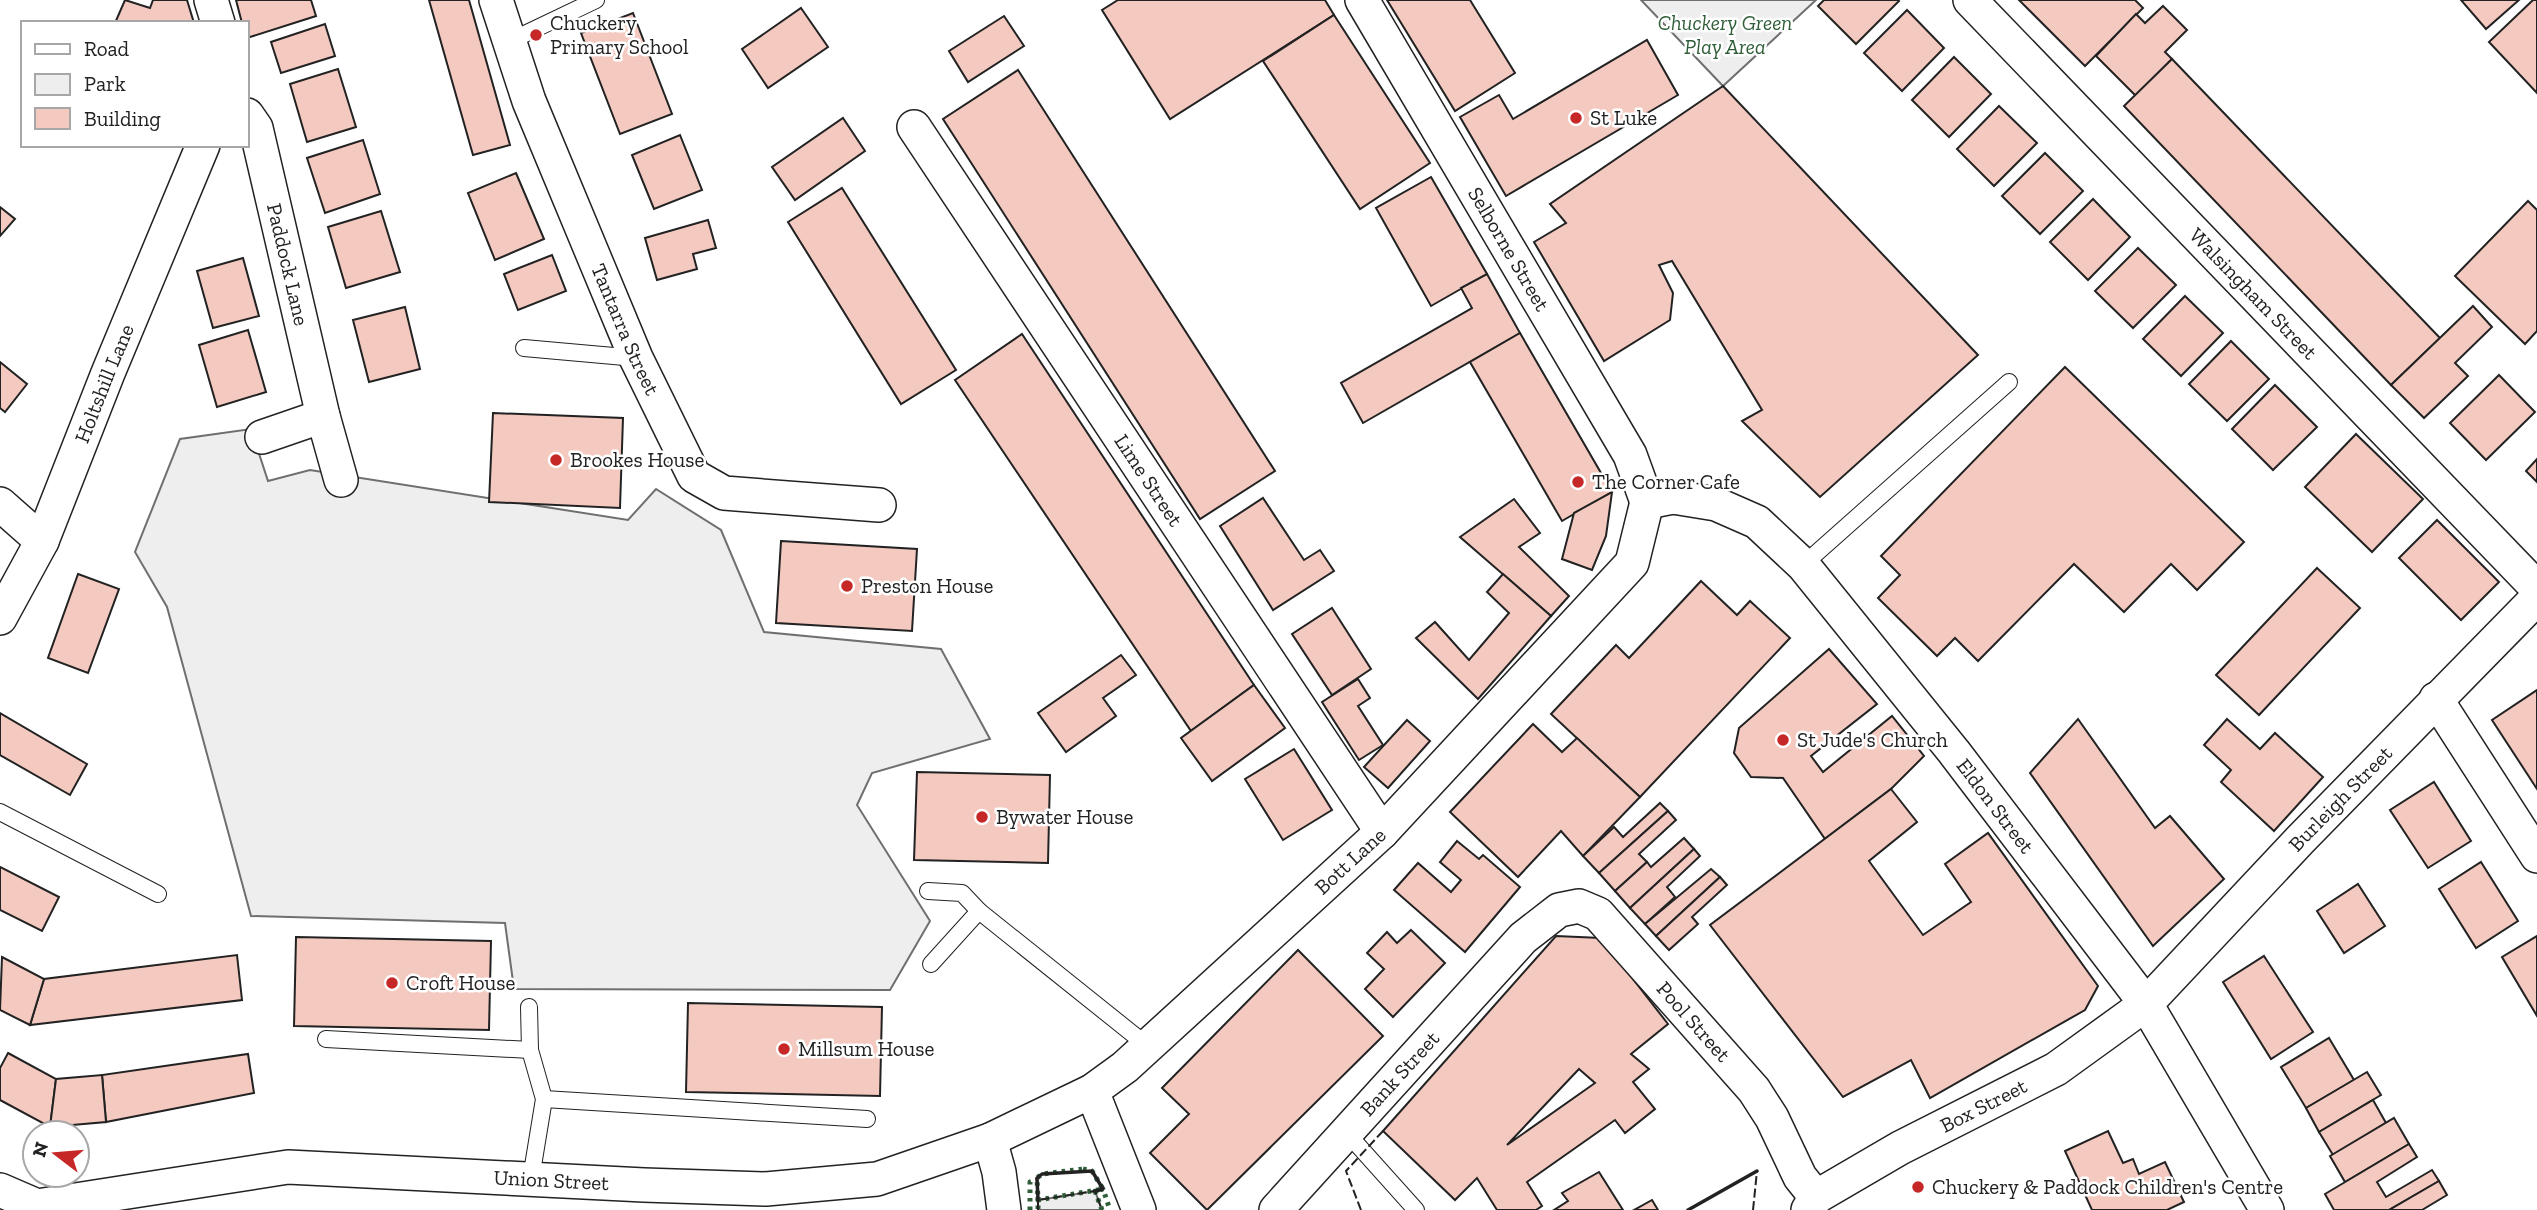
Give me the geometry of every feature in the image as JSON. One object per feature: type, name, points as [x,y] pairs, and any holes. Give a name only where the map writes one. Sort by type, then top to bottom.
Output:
[{"type":"street","points":[[211,0],[217,21]]},
{"type":"street","name":"Tantarra Street","points":[[494,0],[528,101],[636,358],[694,476],[724,493],[879,505]]},
{"type":"street","name":"Selborne Street","points":[[1362,0],[1630,455],[1647,502]]},
{"type":"street","name":"Walsingham Street","points":[[1970,0],[2537,588]]},
{"type":"street","name":"Paddock Lane","points":[[248,117],[256,128],[323,416],[341,480]]},
{"type":"street","name":"Lime Street","points":[[914,127],[1382,832]]},
{"type":"street","name":"Holtshill Lane","points":[[0,618],[42,541],[108,373],[202,147]]},
{"type":"street","points":[[262,437],[323,416]]},
{"type":"street","name":"Eldon Street","points":[[1647,502],[1673,496],[1716,504],[1757,522],[1803,565],[1954,752],[2146,1004],[2267,1210]]},
{"type":"street","name":"Bott Lane","points":[[1092,1091],[1149,1047],[1382,832],[1632,563],[1647,502]]},
{"type":"street","points":[[0,504],[42,541]]},
{"type":"street","name":"Burleigh Street","points":[[2146,1004],[2436,699],[2537,598]]},
{"type":"street","points":[[2436,699],[2537,856]]},
{"type":"street","name":"Pool Street","points":[[1523,938],[1559,909],[1579,906],[1598,914],[1754,1090],[1772,1118],[1812,1203]]},
{"type":"street","name":"Bank Street","points":[[1276,1210],[1523,938]]},
{"type":"street","name":"Box Street","points":[[1812,1203],[1900,1148],[2056,1069],[2146,1004]]},
{"type":"street","points":[[1092,1091],[1139,1210]]},
{"type":"street","name":"Union Street","points":[[0,1190],[37,1208],[288,1167],[531,1178],[643,1198],[877,1179],[990,1140],[1092,1091]]},
{"type":"street","points":[[990,1140],[999,1172],[1004,1210]]},
{"type":"lane","points":[[508,43],[596,0]]},
{"type":"lane","points":[[524,348],[636,358]]},
{"type":"lane","points":[[1803,565],[2009,382]]},
{"type":"lane","points":[[0,812],[158,894]]},
{"type":"lane","points":[[928,891],[962,892],[979,911],[1149,1047]]},
{"type":"lane","points":[[932,964],[979,911]]},
{"type":"lane","points":[[529,1007],[530,1051],[544,1099],[531,1178]]},
{"type":"lane","points":[[326,1039],[530,1051]]},
{"type":"lane","points":[[544,1099],[867,1119]]},
{"type":"lane","points":[[1346,1132],[1411,1208]]},
{"type":"green space","name":"Chuckery Green Play Area","points":[[1641,0],[1816,0],[1723,86]]},
{"type":"green space","points":[[251,429],[268,481],[310,470],[628,520],[656,489],[721,530],[764,632],[941,649],[990,739],[872,773],[857,805],[930,921],[890,990],[514,989],[505,923],[251,916],[167,607],[135,552],[180,439]]},
{"type":"shaded area","points":[[1095,1191],[1102,1210],[1038,1210],[1038,1200]]},
{"type":"building","points":[[125,0],[150,8],[153,0],[187,0],[193,21],[116,21]]},
{"type":"building","points":[[236,0],[311,0],[316,16],[248,38],[248,21],[241,21]]},
{"type":"building","points":[[429,0],[469,0],[510,145],[473,155]]},
{"type":"building","points":[[1118,0],[1325,0],[1334,15],[1170,119],[1102,10]]},
{"type":"building","points":[[1387,0],[1470,0],[1515,73],[1455,111]]},
{"type":"building","points":[[1824,0],[1899,1],[1856,44],[1818,6]]},
{"type":"building","points":[[2019,0],[2135,0],[2143,8],[2085,66]]},
{"type":"building","points":[[2461,0],[2519,0],[2486,29]]},
{"type":"building","points":[[2533,0],[2537,0],[2537,93],[2489,42]]},
{"type":"building","points":[[2163,6],[2187,30],[2165,52],[2172,59],[2136,96],[2096,56],[2136,14],[2145,23]]},
{"type":"building","points":[[801,8],[828,47],[768,88],[742,49]]},
{"type":"building","points":[[1907,10],[1944,48],[1902,91],[1864,53]]},
{"type":"building","points":[[633,13],[672,114],[620,134],[581,33]]},
{"type":"building","points":[[1334,15],[1430,163],[1360,209],[1263,61]]},
{"type":"building","points":[[1004,16],[1024,46],[968,82],[949,51]]},
{"type":"building","points":[[325,24],[335,56],[281,73],[271,42]]},
{"type":"building","name":"St Luke","points":[[1647,40],[1678,95],[1506,196],[1460,117],[1499,95],[1513,119]]},
{"type":"building","points":[[1954,57],[1991,94],[1949,137],[1912,100]]},
{"type":"building","points":[[2172,59],[2440,338],[2391,385],[2124,106]]},
{"type":"building","points":[[338,69],[356,127],[307,142],[290,84]]},
{"type":"building","points":[[1018,70],[1275,471],[1200,519],[943,119]]},
{"type":"building","points":[[1723,86],[1978,355],[1820,497],[1742,421],[1762,410],[1672,261],[1659,265],[1673,293],[1670,320],[1604,361],[1534,242],[1566,223],[1550,204]]},
{"type":"building","points":[[1999,106],[2037,143],[1994,186],[1957,149]]},
{"type":"building","points":[[843,118],[865,151],[795,200],[772,167]]},
{"type":"building","points":[[680,135],[702,190],[654,209],[632,155]]},
{"type":"building","points":[[363,140],[380,194],[325,213],[307,158]]},
{"type":"building","points":[[2045,153],[2083,191],[2040,234],[2002,196]]},
{"type":"building","points":[[516,173],[544,239],[495,260],[468,193]]},
{"type":"building","points":[[1431,177],[1487,274],[1431,306],[1376,208]]},
{"type":"building","points":[[842,188],[956,370],[901,404],[788,222]]},
{"type":"building","points":[[2093,199],[2130,237],[2088,280],[2050,242]]},
{"type":"building","points":[[2528,201],[2537,210],[2537,331],[2525,344],[2455,276]]},
{"type":"building","points":[[0,207],[15,219],[0,236]]},
{"type":"building","points":[[381,211],[400,272],[346,288],[328,227]]},
{"type":"building","points":[[708,220],[716,248],[693,254],[697,269],[657,280],[645,238]]},
{"type":"building","points":[[2138,248],[2176,285],[2133,328],[2095,291]]},
{"type":"building","points":[[552,255],[566,291],[518,310],[504,274]]},
{"type":"building","points":[[243,258],[259,316],[213,328],[197,271]]},
{"type":"building","points":[[1487,274],[1520,333],[1363,423],[1341,383],[1472,308],[1461,288]]},
{"type":"building","points":[[2185,296],[2223,333],[2181,376],[2143,339]]},
{"type":"building","points":[[2473,306],[2492,327],[2455,363],[2468,376],[2424,418],[2391,385]]},
{"type":"building","points":[[405,307],[420,369],[369,382],[353,320]]},
{"type":"building","points":[[248,330],[266,392],[217,407],[199,345]]},
{"type":"building","points":[[1520,333],[1612,492],[1562,521],[1470,362]]},
{"type":"building","points":[[1022,334],[1254,685],[1191,731],[955,380]]},
{"type":"building","points":[[2231,341],[2269,379],[2227,421],[2189,384]]},
{"type":"building","points":[[0,362],[27,384],[5,412],[0,408]]},
{"type":"building","points":[[2065,367],[2244,542],[2197,590],[2171,564],[2124,612],[2074,564],[1978,661],[1955,638],[1937,656],[1878,598],[1900,575],[1881,556]]},
{"type":"building","points":[[2499,375],[2535,412],[2486,460],[2450,423]]},
{"type":"building","points":[[2275,385],[2317,427],[2273,470],[2232,429]]},
{"type":"building","name":"Brookes House","points":[[493,413],[623,418],[620,508],[489,502]]},
{"type":"building","points":[[2356,434],[2423,499],[2372,552],[2305,487]]},
{"type":"building","points":[[2537,459],[2537,482],[2526,471]]},
{"type":"building","points":[[1612,492],[1606,536],[1592,570],[1562,559],[1574,513]]},
{"type":"building","points":[[1263,498],[1304,560],[1320,550],[1334,571],[1273,610],[1220,526]]},
{"type":"building","points":[[1514,499],[1540,533],[1519,547],[1569,596],[1551,616],[1460,537]]},
{"type":"building","points":[[2437,520],[2499,582],[2461,620],[2399,558]]},
{"type":"building","name":"Preston House","points":[[781,541],[917,549],[912,631],[776,623]]},
{"type":"building","points":[[2317,568],[2360,608],[2259,715],[2216,675]]},
{"type":"building","points":[[78,574],[119,589],[88,673],[48,658]]},
{"type":"building","points":[[1503,574],[1551,616],[1478,699],[1416,638],[1435,622],[1469,660],[1509,613],[1487,592]]},
{"type":"building","points":[[1701,581],[1737,615],[1750,601],[1790,638],[1640,797],[1551,714],[1616,645],[1629,658]]},
{"type":"building","points":[[1332,608],[1371,669],[1332,695],[1292,634]]},
{"type":"building","name":"St Jude's Church","points":[[1829,649],[1877,704],[1811,756],[1823,772],[1892,716],[1924,756],[1891,789],[1825,839],[1783,778],[1751,777],[1734,753],[1739,728]]},
{"type":"building","points":[[1121,655],[1136,675],[1103,698],[1116,716],[1066,752],[1038,713]]},
{"type":"building","points":[[1358,679],[1370,698],[1358,706],[1383,745],[1359,760],[1322,702]]},
{"type":"building","points":[[1254,685],[1285,728],[1212,781],[1181,738]]},
{"type":"building","points":[[2537,690],[2537,789],[2492,720]]},
{"type":"building","points":[[0,713],[87,764],[70,795],[0,755]]},
{"type":"building","points":[[2078,719],[2155,828],[2170,816],[2224,879],[2153,946],[2030,773]]},
{"type":"building","points":[[2227,719],[2260,749],[2275,733],[2323,777],[2274,831],[2221,782],[2231,770],[2204,745]]},
{"type":"building","points":[[1407,720],[1430,741],[1388,788],[1364,767]]},
{"type":"building","points":[[1533,724],[1562,752],[1577,738],[1640,797],[1583,856],[1561,831],[1518,877],[1450,812]]},
{"type":"building","points":[[1294,749],[1332,810],[1283,840],[1245,779]]},
{"type":"building","name":"Bywater House","points":[[917,772],[1050,775],[1048,863],[914,860]]},
{"type":"building","points":[[2434,782],[2471,841],[2428,868],[2390,810]]},
{"type":"building","points":[[1891,789],[1917,822],[1869,861],[1923,935],[1971,902],[1945,864],[1988,833],[2098,986],[2085,1010],[1930,1098],[1911,1060],[1843,1097],[1710,925]]},
{"type":"building","points":[[1660,803],[1668,811],[1599,873],[1583,856],[1614,827],[1623,837]]},
{"type":"building","points":[[1668,811],[1676,820],[1639,854],[1647,862],[1615,891],[1599,873]]},
{"type":"building","points":[[1684,838],[1694,849],[1630,908],[1615,891],[1647,862],[1651,867]]},
{"type":"building","points":[[1457,841],[1479,859],[1483,855],[1520,887],[1465,952],[1394,890],[1418,863],[1451,892],[1461,880],[1440,862]]},
{"type":"building","points":[[1694,849],[1700,856],[1667,887],[1675,897],[1645,924],[1630,908]]},
{"type":"building","points":[[2481,862],[2518,921],[2476,948],[2439,889]]},
{"type":"building","points":[[0,867],[59,897],[42,931],[0,910]]},
{"type":"building","points":[[1711,869],[1720,877],[1656,936],[1645,924]]},
{"type":"building","points":[[1720,877],[1727,885],[1692,917],[1698,924],[1669,950],[1656,936]]},
{"type":"building","points":[[2358,884],[2385,926],[2344,953],[2317,911]]},
{"type":"building","points":[[1411,930],[1445,963],[1393,1017],[1365,989],[1384,969],[1367,953],[1387,932],[1397,943]]},
{"type":"building","points":[[1556,936],[1601,938],[1668,1024],[1631,1054],[1649,1069],[1633,1082],[1655,1109],[1625,1133],[1615,1120],[1527,1182],[1542,1206],[1536,1210],[1497,1210],[1477,1178],[1455,1200],[1383,1131]],"holes":[[[1579,1069],[1595,1083],[1507,1145]]]},
{"type":"building","points":[[2537,936],[2537,1016],[2502,957]]},
{"type":"building","name":"Croft House","points":[[296,937],[491,941],[489,1030],[294,1026]]},
{"type":"building","points":[[1298,950],[1383,1036],[1207,1210],[1150,1153],[1189,1114],[1162,1088]]},
{"type":"building","points":[[237,955],[242,1000],[30,1025],[44,979]]},
{"type":"building","points":[[2264,956],[2313,1032],[2271,1059],[2223,982]]},
{"type":"building","points":[[2,957],[44,979],[30,1025],[0,1010]]},
{"type":"building","name":"Millsum House","points":[[688,1003],[882,1007],[880,1096],[686,1092]]},
{"type":"building","points":[[2329,1038],[2354,1080],[2306,1108],[2281,1067]]},
{"type":"building","points":[[8,1053],[56,1079],[51,1119],[35,1119],[0,1100],[0,1068]]},
{"type":"building","points":[[248,1054],[254,1093],[106,1122],[102,1075]]},
{"type":"building","points":[[2367,1072],[2381,1095],[2319,1132],[2306,1108]]},
{"type":"building","points":[[102,1075],[106,1122],[91,1123],[91,1119],[51,1119],[56,1079]]},
{"type":"building","points":[[2373,1100],[2386,1123],[2333,1155],[2319,1132]]},
{"type":"building","points":[[2394,1118],[2409,1144],[2345,1182],[2330,1156]]},
{"type":"building","points":[[2108,1131],[2123,1163],[2133,1159],[2139,1174],[2165,1162],[2184,1202],[2167,1210],[2092,1210],[2065,1151]]},
{"type":"building","points":[[2409,1144],[2417,1157],[2377,1182],[2386,1197],[2432,1170],[2439,1181],[2389,1210],[2334,1210],[2325,1194]]},
{"type":"building","points":[[1599,1172],[1623,1210],[1554,1210],[1568,1201],[1562,1193]]},
{"type":"building","points":[[2439,1181],[2447,1195],[2422,1210],[2389,1210]]},
{"type":"building","points":[[1652,1200],[1658,1210],[1634,1210]]},
{"type":"hedge","points":[[1083,1169],[1092,1171],[1103,1189],[1038,1200],[1037,1178],[1042,1174],[1083,1169]]},
{"type":"hedge","points":[[1030,1210],[1030,1182],[1037,1180]]},
{"type":"hedge","points":[[1102,1210],[1095,1191],[1103,1189],[1110,1210]]},
{"type":"hedge","points":[[1038,1197],[1038,1210]]},
{"type":"fence","points":[[1361,1210],[1346,1171],[1383,1131]]},
{"type":"fence","points":[[1753,1210],[1757,1171]]},
{"type":"fence","points":[[1038,1210],[1038,1200],[1095,1191],[1102,1210]]},
{"type":"wall","points":[[1038,1200],[1037,1178],[1042,1174],[1092,1171],[1103,1189],[1095,1191]]},
{"type":"wall","points":[[1688,1210],[1757,1171]]},
{"type":"place","name":"Chuckery Primary School","points":[[536,35]]},
{"type":"place","name":"St Luke","points":[[1576,118]]},
{"type":"place","name":"Brookes House","points":[[556,460]]},
{"type":"place","name":"The Corner Cafe","points":[[1578,482]]},
{"type":"place","name":"Preston House","points":[[847,586]]},
{"type":"place","name":"St Jude's Church","points":[[1783,740]]},
{"type":"place","name":"Bywater House","points":[[982,817]]},
{"type":"place","name":"Croft House","points":[[392,983]]},
{"type":"place","name":"Millsum House","points":[[784,1049]]},
{"type":"place","name":"Chuckery & Paddock Children's Centre","points":[[1918,1187]]}]
